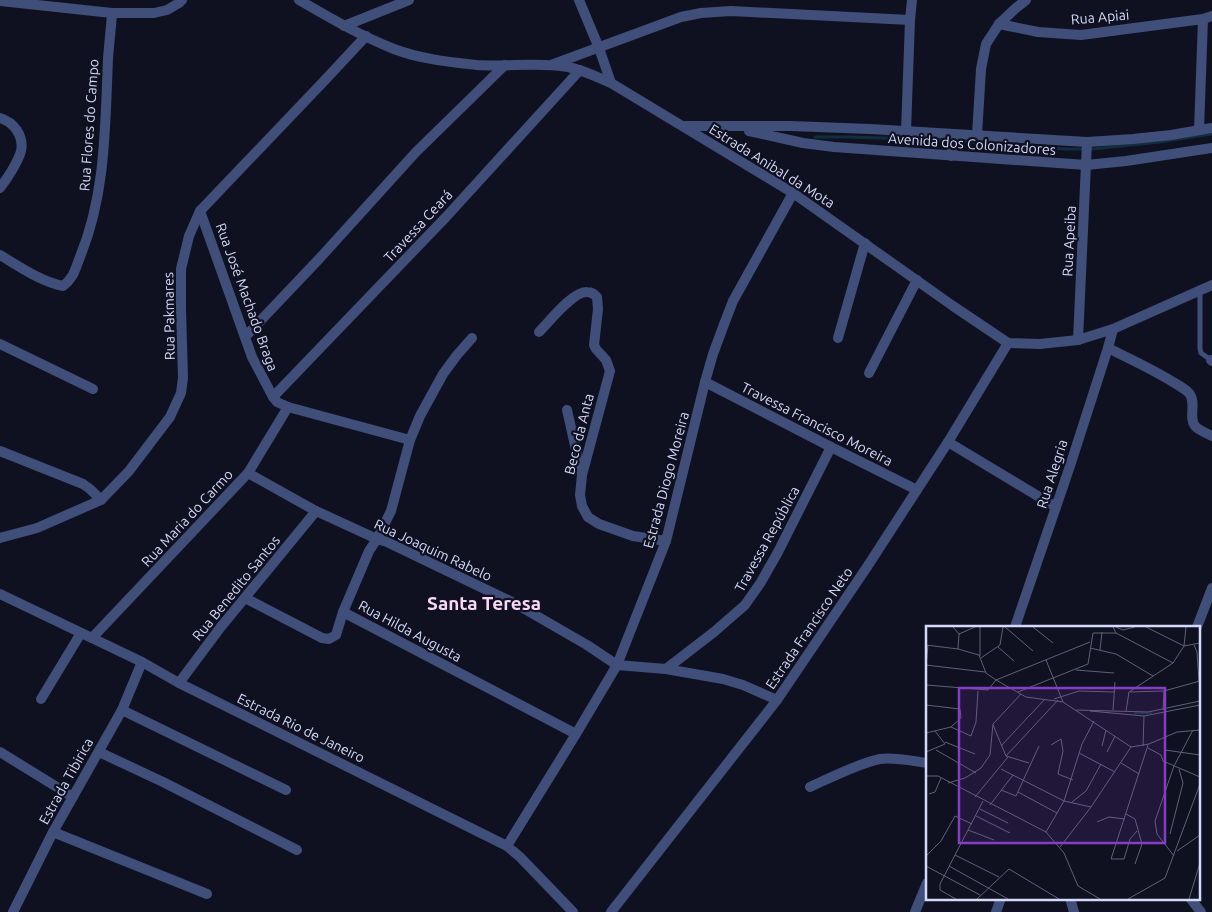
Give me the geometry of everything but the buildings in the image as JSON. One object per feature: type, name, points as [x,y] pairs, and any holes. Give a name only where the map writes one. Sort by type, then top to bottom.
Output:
[{"type":"street","points":[[0,1],[112,14],[154,13],[167,10],[182,0]]},
{"type":"street","name":"Estrada Anibal da Mota","points":[[299,0],[344,26],[395,49],[414,55],[477,65],[568,67],[611,83],[793,193],[1008,343]]},
{"type":"street","points":[[344,26],[409,0]]},
{"type":"street","points":[[579,0],[611,83]]},
{"type":"street","points":[[906,131],[912,0]]},
{"type":"street","points":[[977,135],[981,69],[986,44],[999,24],[1026,0]]},
{"type":"street","points":[[551,66],[681,17],[701,14],[731,11],[910,20]]},
{"type":"street","name":"Rua Flores do Campo","points":[[0,255],[53,284],[63,286],[73,276],[88,237],[98,199],[105,144],[108,57],[112,14]]},
{"type":"street","name":"Rua Apiai","points":[[999,24],[1038,32],[1081,35],[1208,17],[1199,130]]},
{"type":"street","name":"Rua Pakmares","points":[[0,538],[37,528],[101,500],[129,471],[170,417],[181,393],[183,378],[180,310],[181,269],[189,236],[200,211],[366,36]]},
{"type":"street","points":[[245,337],[416,152],[505,65]]},
{"type":"street","name":"Travessa Ceará","points":[[272,397],[440,224],[580,70]]},
{"type":"street","points":[[0,118],[7,120],[17,129],[21,140],[21,151],[8,177],[0,188]]},
{"type":"street","name":"Avenida dos Colonizadores","points":[[683,126],[791,126],[906,131],[954,136],[977,135],[1087,144],[1212,128]]},
{"type":"street","name":"Avenida dos Colonizadores","points":[[730,127],[803,143],[826,146],[1086,162],[1134,160],[1212,148]]},
{"type":"street","points":[[951,154],[954,136]]},
{"type":"street","name":"Rua Apeiba","points":[[1078,340],[1087,144]]},
{"type":"street","name":"Estrada Diogo Moreira","points":[[507,846],[617,665],[666,541],[713,354],[733,301],[793,193]]},
{"type":"street","name":"Rua José Machado Braga","points":[[200,211],[252,357],[272,397]]},
{"type":"street","points":[[838,338],[865,243]]},
{"type":"street","points":[[869,373],[917,280]]},
{"type":"street","points":[[1008,343],[1040,344],[1078,340],[1113,329],[1212,285]]},
{"type":"street","name":"Beco da Anta","points":[[539,332],[572,298],[588,291],[597,297],[598,309],[594,345],[606,360],[610,371],[582,475],[580,495],[582,506],[588,517],[599,524],[633,536],[666,541]]},
{"type":"street","name":"Rua Alegria","points":[[1015,626],[1113,329]]},
{"type":"street","points":[[343,612],[369,551],[391,511],[410,440],[420,416],[443,374],[456,355],[472,338]]},
{"type":"street","name":"Estrada Francisco Neto","points":[[611,912],[776,700],[867,567],[948,442],[1008,343]]},
{"type":"street","points":[[0,344],[93,389]]},
{"type":"street","points":[[1108,348],[1161,375],[1188,392],[1192,398],[1192,418],[1196,428],[1212,436]]},
{"type":"street","name":"Travessa Francisco Moreira","points":[[705,382],[917,490]]},
{"type":"street","points":[[272,397],[277,402],[288,407],[410,440]]},
{"type":"street","name":"Rua Maria do Carmo","points":[[92,638],[248,473],[288,407]]},
{"type":"street","points":[[567,410],[582,475]]},
{"type":"street","points":[[948,442],[1056,507]]},
{"type":"street","name":"Travessa República","points":[[666,669],[745,606],[778,552],[831,447]]},
{"type":"street","points":[[0,451],[83,484],[101,500]]},
{"type":"street","name":"Rua Joaquim Rabelo","points":[[248,473],[316,511],[396,546],[516,604],[587,645],[617,665],[666,669],[722,679],[744,685],[776,700]]},
{"type":"street","name":"Rua Benedito Santos","points":[[179,684],[220,628],[316,511]]},
{"type":"street","points":[[1197,626],[1212,588]]},
{"type":"street","name":"Estrada Rio de Janeiro","points":[[0,594],[142,662],[179,684],[507,846],[573,912]]},
{"type":"street","name":"Rua Hilda Augusta","points":[[245,598],[322,638],[329,639],[336,635],[343,612],[576,734]]},
{"type":"street","points":[[41,699],[81,633]]},
{"type":"street","name":"Estrada Tibirica","points":[[13,912],[53,832],[122,710],[142,662]]},
{"type":"street","points":[[122,710],[286,790]]},
{"type":"street","points":[[0,752],[73,797]]},
{"type":"street","points":[[99,752],[298,850]]},
{"type":"street","points":[[810,787],[867,762],[881,759],[926,763]]},
{"type":"street","points":[[53,832],[207,894]]},
{"type":"street","points":[[915,912],[926,885]]},
{"type":"street","points":[[996,912],[1000,900]]},
{"type":"street","points":[[1192,900],[1201,912]]},
{"type":"lane","points":[[1200,290],[1200,349],[1201,353],[1211,360]]},
{"type":"waterway","points":[[815,137],[943,140],[1065,149],[1093,149],[1212,134]]},
{"type":"district","name":"Santa Teresa","points":[[484,603]]}]
